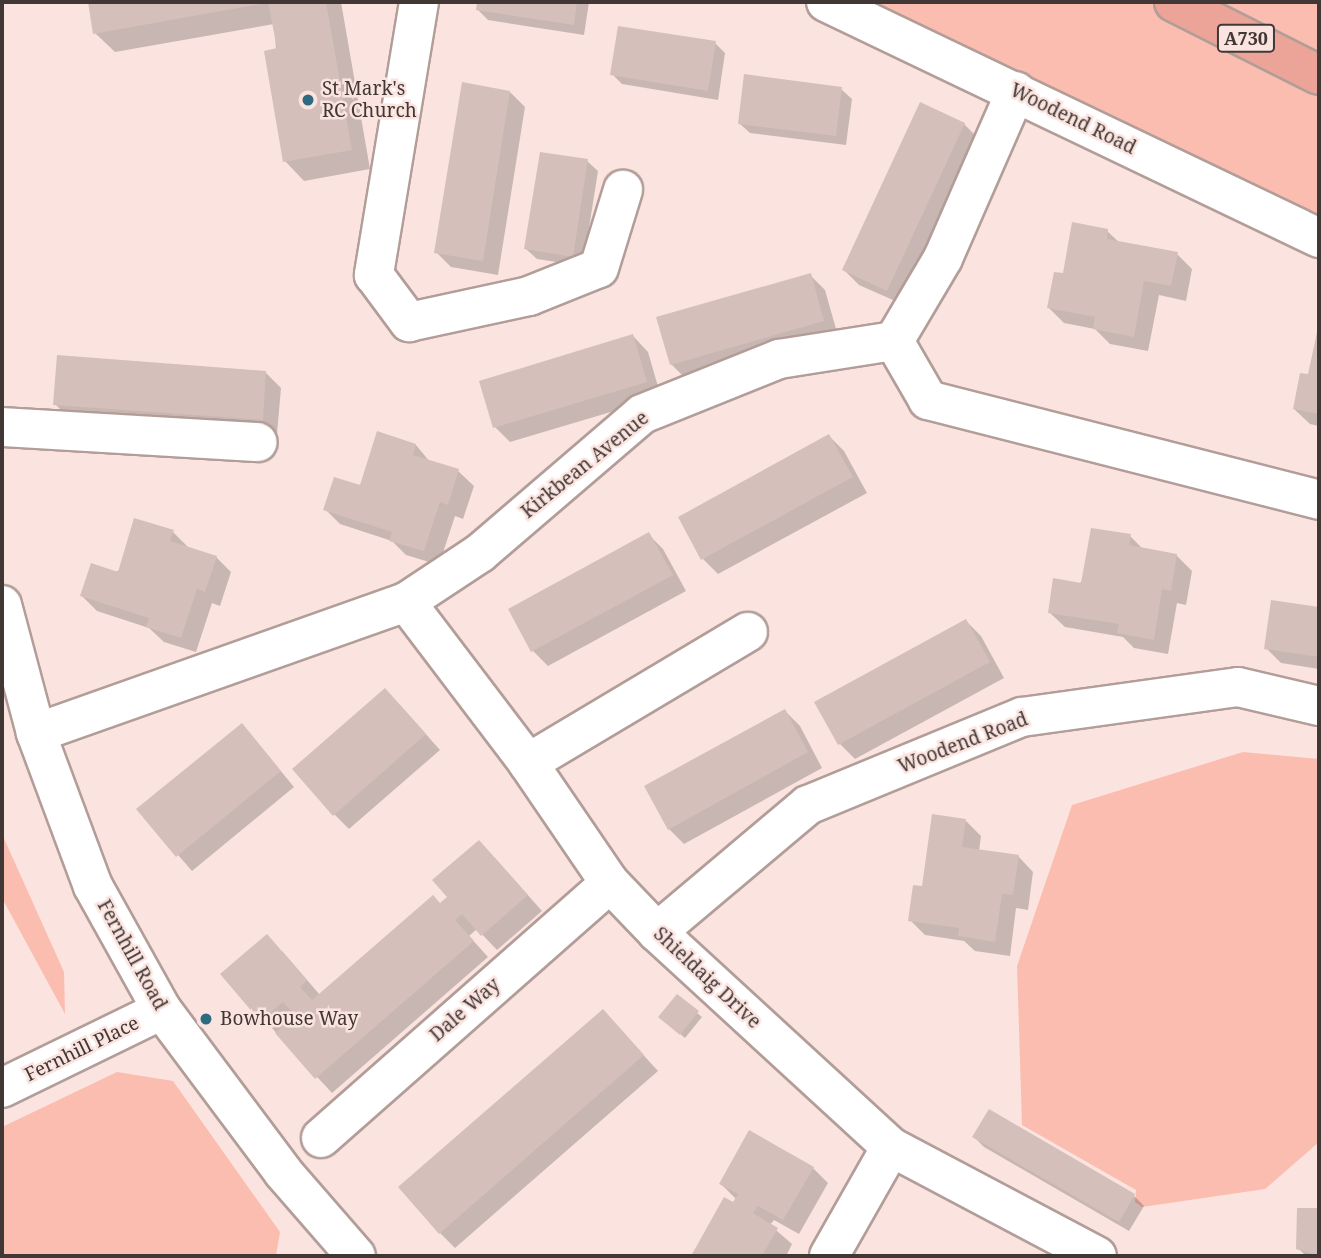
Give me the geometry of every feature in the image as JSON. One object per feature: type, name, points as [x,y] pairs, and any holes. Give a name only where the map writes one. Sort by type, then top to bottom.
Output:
[{"type":"main road","name":"A730","points":[[1174,2],[1319,75]]},
{"type":"street","points":[[419,2],[374,275],[409,322],[529,296],[599,268],[623,190]]},
{"type":"street","name":"Woodend Road","points":[[826,2],[1016,90],[1319,238]]},
{"type":"street","points":[[1016,90],[943,258],[894,341],[928,400],[1319,499]]},
{"type":"street","name":"Kirkbean Avenue","points":[[36,733],[406,602],[480,553],[642,414],[779,359],[894,341]]},
{"type":"street","points":[[2,427],[258,442]]},
{"type":"street","name":"Shieldaig Drive","points":[[406,602],[528,763],[610,883],[657,932],[891,1147],[1097,1256]]},
{"type":"street","name":"Fernhill Road","points":[[2,605],[36,733],[93,886],[162,1010],[283,1172],[356,1256]]},
{"type":"street","points":[[528,763],[748,632]]},
{"type":"street","name":"Woodend Road","points":[[657,932],[808,804],[1022,717],[1238,687],[1319,706]]},
{"type":"street","name":"Dale Way","points":[[321,1138],[610,883]]},
{"type":"street","name":"Fernhill Place","points":[[2,1088],[162,1010]]},
{"type":"street","points":[[829,1256],[891,1147]]},
{"type":"shaded area","points":[[862,2],[1319,2],[1319,219]]},
{"type":"shaded area","points":[[1243,752],[1319,759],[1319,1142],[1265,1189],[1142,1207],[1135,1202],[1136,1190],[1022,1125],[1017,966],[1072,805]]},
{"type":"shaded area","points":[[2,834],[64,972],[65,1014],[2,898]]},
{"type":"shaded area","points":[[117,1072],[173,1081],[280,1232],[276,1256],[2,1256],[2,1127]]},
{"type":"building","points":[[88,2],[265,2],[266,3],[93,34]]},
{"type":"building","name":"St Mark's RC Church","points":[[268,2],[326,2],[352,150],[283,162],[264,51],[277,48]]},
{"type":"building","points":[[477,2],[577,2],[574,25],[476,10]]},
{"type":"building","points":[[618,26],[716,41],[708,91],[610,75]]},
{"type":"building","points":[[744,74],[842,87],[836,136],[738,124]]},
{"type":"building","points":[[462,82],[510,91],[483,261],[434,253]]},
{"type":"building","points":[[920,102],[965,123],[887,291],[842,270]]},
{"type":"building","points":[[540,152],[588,159],[573,257],[524,249]]},
{"type":"building","points":[[1072,222],[1108,229],[1107,239],[1178,252],[1171,286],[1144,281],[1134,337],[1093,329],[1095,317],[1047,308],[1054,272],[1063,273]]},
{"type":"building","points":[[811,273],[824,321],[670,365],[656,317]]},
{"type":"building","points":[[1319,323],[1319,414],[1293,409],[1300,373],[1308,374]]},
{"type":"building","points":[[633,334],[647,382],[493,428],[479,381]]},
{"type":"building","points":[[57,355],[266,371],[263,420],[53,405]]},
{"type":"building","points":[[377,431],[416,444],[413,455],[459,469],[448,505],[440,502],[424,551],[389,541],[392,532],[323,510],[334,477],[360,485]]},
{"type":"building","points":[[829,434],[853,477],[701,560],[678,517]]},
{"type":"building","points":[[134,518],[174,530],[170,541],[217,556],[205,592],[197,589],[181,638],[146,627],[149,618],[80,596],[91,563],[118,572]]},
{"type":"building","points":[[1091,528],[1131,534],[1129,545],[1177,554],[1171,591],[1162,589],[1154,640],[1117,633],[1119,624],[1048,613],[1053,578],[1081,583]]},
{"type":"building","points":[[649,532],[673,575],[531,652],[508,609]]},
{"type":"building","points":[[1271,600],[1319,607],[1319,657],[1264,649]]},
{"type":"building","points":[[966,619],[990,662],[838,745],[814,702]]},
{"type":"building","points":[[385,688],[426,734],[333,816],[292,769]]},
{"type":"building","points":[[785,709],[808,752],[668,830],[644,786]]},
{"type":"building","points":[[242,723],[281,771],[176,857],[136,809]]},
{"type":"building","points":[[932,814],[966,819],[962,847],[1019,855],[1013,895],[1002,894],[995,942],[958,936],[959,928],[908,921],[913,885],[922,886]]},
{"type":"building","points":[[479,840],[528,895],[481,936],[462,914],[455,920],[474,941],[315,1079],[275,1033],[295,1015],[283,1002],[260,1021],[220,974],[267,934],[307,980],[300,987],[312,1000],[433,895],[440,903],[447,897],[432,880]]},
{"type":"building","points":[[677,994],[699,1011],[680,1035],[658,1017]]},
{"type":"building","points":[[603,1009],[644,1055],[439,1234],[398,1187]]},
{"type":"building","points":[[989,1109],[1135,1194],[1119,1222],[972,1137]]},
{"type":"building","points":[[749,1130],[814,1167],[783,1220],[758,1206],[753,1213],[778,1228],[762,1256],[691,1256],[724,1197],[733,1202],[738,1194],[719,1184]]},
{"type":"building","points":[[1297,1208],[1319,1208],[1319,1256],[1296,1249]]},
{"type":"place","name":"St Mark's RC Church","points":[[308,100]]},
{"type":"place","name":"Bowhouse Way","points":[[206,1019]]}]
